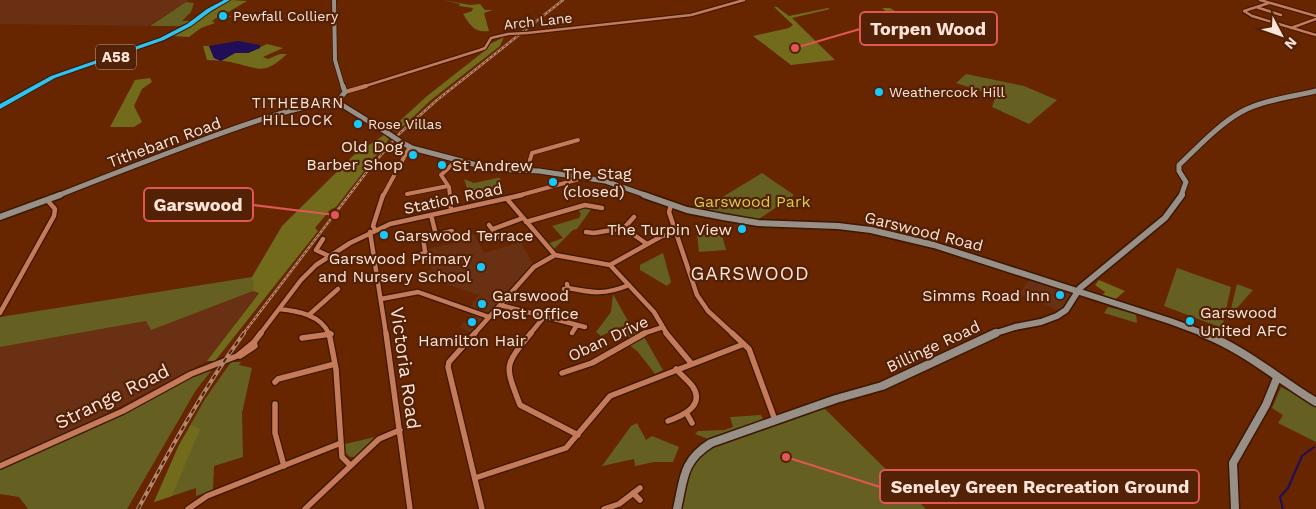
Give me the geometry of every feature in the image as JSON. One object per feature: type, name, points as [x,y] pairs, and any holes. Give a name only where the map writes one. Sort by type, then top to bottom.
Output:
[{"type":"highway","name":"A58","points":[[0,107],[53,77],[162,39],[189,25],[209,10],[228,0]]},
{"type":"street","points":[[334,0],[335,60],[345,92],[339,100]]},
{"type":"street","name":"Arch Lane","points":[[345,92],[480,50],[485,48],[491,38],[508,34],[692,15],[744,0]]},
{"type":"street","points":[[1260,0],[1316,18]]},
{"type":"street","points":[[1269,2],[1244,11],[1252,16],[1316,35]]},
{"type":"street","points":[[1254,7],[1281,15]]},
{"type":"street","points":[[1291,28],[1316,18]]},
{"type":"street","points":[[1306,22],[1316,25]]},
{"type":"street","name":"Billinge Road","points":[[676,509],[689,460],[694,454],[711,443],[851,394],[897,381],[928,364],[1006,329],[1049,320],[1066,310],[1077,293],[1165,218],[1174,208],[1187,184],[1179,171],[1179,165],[1220,127],[1240,113],[1259,105],[1316,91]]},
{"type":"street","name":"Garswood Road","points":[[339,100],[339,103],[412,148],[457,160],[492,168],[527,170],[614,184],[687,210],[758,224],[838,226],[888,234],[1000,266],[1212,336],[1242,352],[1277,378],[1316,402]]},
{"type":"street","name":"Tithebarn Road","points":[[0,216],[47,200],[134,164],[271,115],[309,105],[339,100]]},
{"type":"street","points":[[527,170],[532,153],[578,140]]},
{"type":"street","points":[[372,231],[383,195],[408,150],[412,148]]},
{"type":"street","points":[[451,210],[448,186],[441,175],[457,160]]},
{"type":"street","name":"Station Road","points":[[330,255],[372,231],[451,210],[507,199],[583,178]]},
{"type":"street","points":[[407,194],[415,190],[448,186]]},
{"type":"street","points":[[507,199],[555,255],[610,265],[654,312],[668,336],[691,363]]},
{"type":"street","points":[[0,313],[54,216],[54,209],[47,200]]},
{"type":"street","points":[[578,204],[602,208]]},
{"type":"street","points":[[493,229],[585,205]]},
{"type":"street","points":[[671,205],[669,212],[697,295],[708,311],[744,344],[752,355],[762,390],[775,420]]},
{"type":"street","points":[[431,215],[436,235]]},
{"type":"street","points":[[586,232],[594,235],[624,228],[634,217]]},
{"type":"street","points":[[489,225],[498,237]]},
{"type":"street","points":[[624,228],[647,244]]},
{"type":"street","name":"Victoria Road","points":[[372,231],[410,509]]},
{"type":"street","points":[[417,255],[426,256],[423,238],[452,231]]},
{"type":"street","points":[[610,265],[662,236],[676,233]]},
{"type":"street","points":[[324,241],[316,250],[330,255]]},
{"type":"street","name":"Strange Road","points":[[0,466],[123,410],[191,374],[237,356],[242,356],[256,345],[254,342],[309,272],[330,255]]},
{"type":"street","points":[[482,509],[448,368],[454,356],[534,267],[555,255]]},
{"type":"street","points":[[566,287],[607,294],[629,285]]},
{"type":"street","points":[[310,314],[334,295],[338,289]]},
{"type":"street","points":[[381,299],[418,292],[489,317]]},
{"type":"street","points":[[500,305],[586,327]]},
{"type":"street","points":[[279,308],[310,314],[323,324],[331,334],[342,457],[350,465]]},
{"type":"street","points":[[544,317],[511,357],[508,372],[520,405],[578,435]]},
{"type":"street","points":[[572,332],[577,325]]},
{"type":"street","name":"Oban Drive","points":[[562,373],[592,363],[640,336],[663,327]]},
{"type":"street","points":[[304,339],[331,334]]},
{"type":"street","points":[[475,478],[566,448],[610,396],[744,344]]},
{"type":"street","points":[[276,380],[335,364]]},
{"type":"street","points":[[668,421],[687,414],[695,403],[696,393],[691,383],[676,369]]},
{"type":"street","points":[[1235,509],[1233,463],[1266,405],[1277,378]]},
{"type":"street","points":[[277,406],[275,433],[284,466]]},
{"type":"street","points":[[687,414],[692,423]]},
{"type":"street","points":[[305,509],[382,437],[400,430]]},
{"type":"street","points":[[188,509],[199,500],[341,443]]},
{"type":"street","points":[[604,509],[619,504],[640,488]]},
{"type":"street","points":[[633,493],[640,500]]},
{"type":"shaded area","points":[[0,0],[189,0],[148,26],[0,24]]},
{"type":"shaded area","points":[[231,0],[247,1],[225,14],[232,17],[218,17],[212,21],[215,23],[201,28],[189,37],[172,36]]},
{"type":"shaded area","points":[[443,0],[470,5],[480,4],[485,10],[493,10],[484,13],[489,31],[480,31],[468,22],[463,14],[472,11],[473,8],[459,6],[460,4]]},
{"type":"shaded area","points":[[774,7],[777,7],[789,16],[830,9],[792,18],[835,60],[791,65],[753,36],[789,28],[793,25]]},
{"type":"shaded area","points":[[882,8],[890,8],[908,19],[946,25],[966,25],[983,31],[954,32],[931,25],[900,22],[900,26],[882,37],[878,34],[893,22],[892,17]]},
{"type":"shaded area","points":[[504,37],[500,46],[431,100],[397,132],[391,129],[427,96],[487,49],[490,44]]},
{"type":"shaded area","points":[[238,41],[260,45],[260,48],[248,53],[235,53],[221,61],[214,58],[209,46]]},
{"type":"shaded area","points":[[267,44],[283,48],[263,57],[268,59],[280,54],[287,54],[273,65],[262,69],[221,61],[235,53],[248,53]]},
{"type":"shaded area","points":[[203,46],[209,46],[214,58],[220,61],[207,60]]},
{"type":"shaded area","points":[[150,78],[152,82],[142,89],[134,106],[142,122],[134,127],[110,127],[135,80]]},
{"type":"shaded area","points":[[384,135],[389,139],[336,207],[330,210],[315,228],[318,231],[215,361],[207,361],[259,293],[253,291],[252,277],[282,226],[354,155]]},
{"type":"shaded area","name":"Garswood Primary and Nursery School","points":[[474,234],[484,253],[521,242],[533,264],[471,333],[459,327],[472,315],[466,312],[479,295],[427,278],[426,271],[431,270],[427,249],[458,242]]},
{"type":"shaded area","points":[[1030,279],[1072,294],[1064,307],[1059,311],[1019,294]]},
{"type":"shaded area","points":[[1099,280],[1125,291],[1112,302],[1100,298],[1105,292],[1095,285]]},
{"type":"shaded area","points":[[253,291],[259,292],[207,361],[94,420],[0,462],[0,347],[146,321]]},
{"type":"shaded area","points":[[191,425],[200,429],[172,496],[154,502],[179,445]]},
{"type":"green space","points":[[186,2],[194,3],[191,12],[182,21],[193,21],[190,23],[180,26],[150,26]]},
{"type":"green space","points":[[966,74],[1024,86],[1057,100],[1029,124],[992,107],[996,96],[956,83]]},
{"type":"green space","name":"Garswood Park","points":[[762,173],[794,195],[756,221],[698,212]]},
{"type":"green space","points":[[500,178],[503,187],[469,194],[464,179],[474,183]]},
{"type":"green space","points":[[592,208],[577,229],[573,230],[554,249],[547,244],[563,238],[552,226],[579,218],[581,214],[578,209]]},
{"type":"green space","points":[[697,235],[722,235],[726,250],[699,252]]},
{"type":"green space","points":[[663,253],[671,282],[667,286],[640,270],[640,265]]},
{"type":"green space","points":[[1177,268],[1231,287],[1222,328],[1164,306]]},
{"type":"green space","points":[[252,277],[253,291],[151,330],[146,321],[0,347],[0,317]]},
{"type":"green space","points":[[1237,284],[1253,290],[1229,317]]},
{"type":"green space","points":[[613,294],[629,323],[644,337],[663,370],[655,374],[638,352],[626,342],[631,339],[620,327],[601,336],[596,332],[611,312]]},
{"type":"green space","points":[[1108,307],[1136,314],[1137,323],[1104,313]]},
{"type":"green space","points":[[231,362],[241,362],[239,365],[252,368],[242,413],[243,457],[214,466],[213,490],[196,496],[196,488],[154,502],[179,445],[205,399]]},
{"type":"green space","points":[[212,370],[196,390],[127,509],[28,509],[19,497],[0,494],[0,468],[193,376]]},
{"type":"green space","points":[[1281,387],[1316,405],[1316,442],[1278,423],[1283,415],[1272,408]]},
{"type":"green space","points":[[823,407],[926,509],[682,509],[692,465],[708,448]]},
{"type":"green space","points":[[761,415],[763,419],[711,440],[695,434],[698,431],[724,430],[733,427],[730,417]]},
{"type":"green space","points":[[637,423],[646,440],[652,436],[679,447],[673,462],[654,462],[635,466],[634,459],[602,466],[631,426]]},
{"type":"green space","points":[[375,437],[355,457],[350,457],[346,453],[345,444]]},
{"type":"waterway","points":[[1283,509],[1280,497],[1288,488],[1302,456],[1314,447]]},
{"type":"railway","points":[[243,334],[369,169],[400,133],[437,100],[563,0]]},
{"type":"railway","points":[[138,509],[201,397],[244,333]]},
{"type":"place","name":"Pewfall Colliery","points":[[223,16]]},
{"type":"place","name":"Torpen Wood","points":[[795,48]]},
{"type":"place","name":"Weathercock Hill","points":[[879,92]]},
{"type":"place","name":"Rose Villas","points":[[358,124]]},
{"type":"place","name":"Old Dog Barber Shop","points":[[413,155]]},
{"type":"place","name":"St Andrew","points":[[442,165]]},
{"type":"place","name":"The Stag (closed)","points":[[553,182]]},
{"type":"place","name":"Garswood","points":[[335,215]]},
{"type":"place","name":"The Turpin View","points":[[742,229]]},
{"type":"place","name":"Garswood Terrace","points":[[384,235]]},
{"type":"place","name":"Garswood Primary and Nursery School","points":[[481,267]]},
{"type":"place","name":"Simms Road Inn","points":[[1060,295]]},
{"type":"place","name":"Garswood Post Office","points":[[482,304]]},
{"type":"place","name":"Garswood United AFC","points":[[1190,321]]},
{"type":"place","name":"Hamilton Hair","points":[[472,322]]},
{"type":"place","name":"Seneley Green Recreation Ground","points":[[786,457]]},
{"type":"district","name":"TITHEBARN HILLOCK","points":[[298,112]]},
{"type":"district","name":"GARSWOOD","points":[[750,273]]}]
